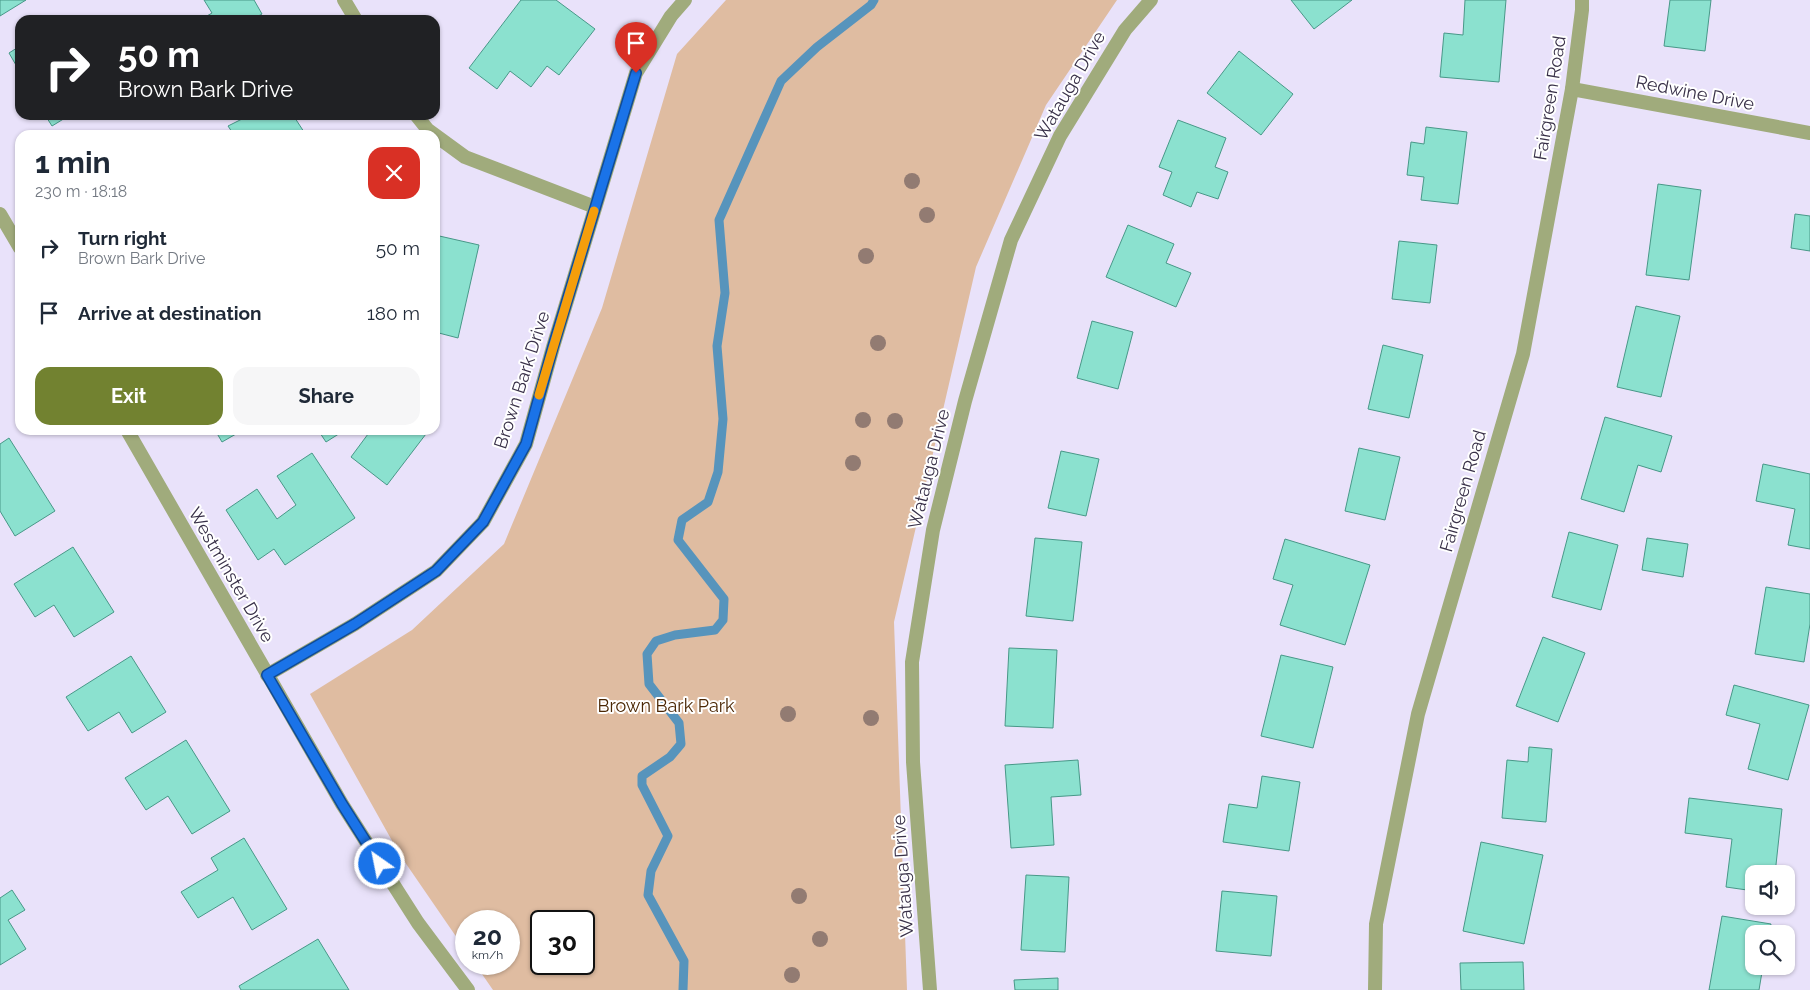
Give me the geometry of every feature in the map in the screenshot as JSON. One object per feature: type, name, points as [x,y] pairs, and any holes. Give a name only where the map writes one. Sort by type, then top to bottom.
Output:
[{"type":"street","points":[[344,0],[353,15]]},
{"type":"street","name":"Brown Bark Drive","points":[[267,675],[355,624],[436,571],[483,522],[526,444],[636,73],[671,16],[685,0]]},
{"type":"street","name":"Watauga Drive","points":[[930,990],[913,762],[912,662],[933,530],[965,401],[1011,240],[1060,136],[1125,30],[1152,0]]},
{"type":"street","name":"Fairgreen Road","points":[[1375,990],[1376,924],[1418,714],[1523,354],[1572,88],[1582,0]]},
{"type":"street","name":"Redwine Drive","points":[[1572,88],[1810,133]]},
{"type":"street","points":[[420,120],[428,130]]},
{"type":"street","points":[[440,139],[465,157],[595,207]]},
{"type":"street","points":[[0,214],[15,240]]},
{"type":"street","name":"Westminster Drive","points":[[130,435],[342,804],[418,923],[468,990]]},
{"type":"green space","name":"Brown Bark Park","points":[[726,0],[1117,0],[1046,105],[976,267],[894,622],[907,990],[493,990],[483,975],[520,975],[520,910],[455,910],[455,935],[400,855],[310,694],[412,630],[504,544],[602,308],[677,54]]},
{"type":"building","points":[[0,0],[26,0],[0,16]]},
{"type":"building","points":[[204,0],[254,0],[262,14],[209,15],[212,13]]},
{"type":"building","points":[[521,0],[556,0],[595,29],[559,75],[547,66],[531,87],[510,71],[497,89],[469,68]]},
{"type":"building","points":[[1291,0],[1352,0],[1314,29]]},
{"type":"building","points":[[1465,0],[1506,0],[1499,82],[1440,77],[1444,33],[1463,35]]},
{"type":"building","points":[[1670,0],[1711,0],[1705,51],[1664,46]]},
{"type":"building","points":[[15,49],[15,63],[9,53]]},
{"type":"building","points":[[1239,51],[1293,94],[1261,135],[1207,93]]},
{"type":"building","points":[[48,120],[62,120],[52,126]]},
{"type":"building","points":[[240,120],[296,120],[303,130],[231,130],[228,126]]},
{"type":"building","points":[[1178,120],[1226,138],[1215,167],[1228,172],[1218,199],[1197,192],[1191,207],[1163,195],[1172,172],[1159,167]]},
{"type":"building","points":[[1426,127],[1467,132],[1458,204],[1421,200],[1424,177],[1407,175],[1411,142],[1424,144]]},
{"type":"building","points":[[1658,184],[1701,190],[1689,280],[1646,275]]},
{"type":"building","points":[[1795,214],[1810,216],[1810,251],[1791,248]]},
{"type":"building","points":[[1128,225],[1174,244],[1166,263],[1191,273],[1176,307],[1106,277]]},
{"type":"building","points":[[440,236],[479,245],[458,338],[440,333]]},
{"type":"building","points":[[1399,241],[1437,245],[1430,303],[1392,299]]},
{"type":"building","points":[[1636,306],[1680,316],[1661,397],[1617,387]]},
{"type":"building","points":[[1092,321],[1133,332],[1118,389],[1077,378]]},
{"type":"building","points":[[1383,345],[1423,355],[1409,418],[1368,409]]},
{"type":"building","points":[[1605,417],[1672,436],[1661,472],[1638,465],[1624,512],[1581,499]]},
{"type":"building","points":[[218,435],[234,435],[222,442]]},
{"type":"building","points":[[321,435],[337,435],[326,442]]},
{"type":"building","points":[[367,435],[425,435],[387,485],[351,457]]},
{"type":"building","points":[[9,438],[55,511],[15,536],[0,511],[0,444]]},
{"type":"building","points":[[1359,448],[1400,457],[1385,520],[1345,511]]},
{"type":"building","points":[[1061,451],[1099,459],[1086,516],[1048,508]]},
{"type":"building","points":[[312,453],[355,518],[285,565],[274,549],[258,560],[226,510],[257,489],[277,519],[296,505],[277,476]]},
{"type":"building","points":[[1763,464],[1810,474],[1810,549],[1788,545],[1795,509],[1756,501]]},
{"type":"building","points":[[1569,532],[1618,545],[1601,610],[1552,597]]},
{"type":"building","points":[[1035,538],[1082,542],[1073,621],[1026,616]]},
{"type":"building","points":[[1647,538],[1688,544],[1683,577],[1642,570]]},
{"type":"building","points":[[1285,539],[1370,565],[1345,645],[1280,625],[1293,585],[1273,579]]},
{"type":"building","points":[[73,547],[114,612],[74,637],[54,605],[35,617],[14,584]]},
{"type":"building","points":[[1766,587],[1810,594],[1810,624],[1804,662],[1755,654]]},
{"type":"building","points":[[1543,637],[1585,653],[1558,722],[1516,706]]},
{"type":"building","points":[[1009,648],[1057,650],[1053,728],[1005,726]]},
{"type":"building","points":[[1281,655],[1333,667],[1313,748],[1261,736]]},
{"type":"building","points":[[131,656],[166,712],[132,733],[119,712],[88,731],[66,697]]},
{"type":"building","points":[[1734,685],[1809,705],[1788,780],[1748,769],[1760,724],[1726,715]]},
{"type":"building","points":[[186,740],[230,811],[192,834],[168,796],[146,810],[125,778]]},
{"type":"building","points":[[1529,747],[1552,749],[1546,822],[1502,818],[1507,760],[1528,762]]},
{"type":"building","points":[[1078,760],[1081,795],[1051,797],[1054,845],[1011,848],[1005,765]]},
{"type":"building","points":[[1262,776],[1300,782],[1289,851],[1223,842],[1229,804],[1257,808]]},
{"type":"building","points":[[1689,798],[1782,809],[1776,865],[1745,865],[1745,890],[1726,887],[1732,839],[1685,833]]},
{"type":"building","points":[[244,838],[287,909],[252,930],[233,897],[198,918],[181,892],[218,870],[211,858]]},
{"type":"building","points":[[1481,842],[1543,855],[1524,944],[1463,931]]},
{"type":"building","points":[[1026,875],[1069,877],[1065,952],[1021,950]]},
{"type":"building","points":[[12,890],[25,910],[8,920],[26,949],[0,965],[0,898]]},
{"type":"building","points":[[1222,891],[1277,896],[1271,956],[1216,951]]},
{"type":"building","points":[[1722,916],[1771,924],[1745,925],[1745,975],[1762,975],[1759,990],[1709,990]]},
{"type":"building","points":[[318,939],[349,990],[241,990],[239,986]]},
{"type":"building","points":[[1523,962],[1524,990],[1461,990],[1460,963]]},
{"type":"building","points":[[1058,978],[1058,990],[1015,990],[1014,980]]},
{"type":"waterway","points":[[683,990],[684,961],[648,895],[651,871],[668,836],[642,785],[642,776],[670,757],[681,744],[679,723],[649,684],[647,654],[656,641],[675,635],[715,630],[723,620],[724,599],[678,540],[682,520],[708,502],[718,472],[723,419],[717,346],[725,293],[719,220],[781,81],[817,47],[871,5],[874,0]]},
{"type":"slow traffic","points":[[539,395],[594,211]]},
{"type":"route","points":[[380,864],[342,804],[267,675],[355,624],[436,571],[483,522],[526,444],[553,347],[636,73]]}]
